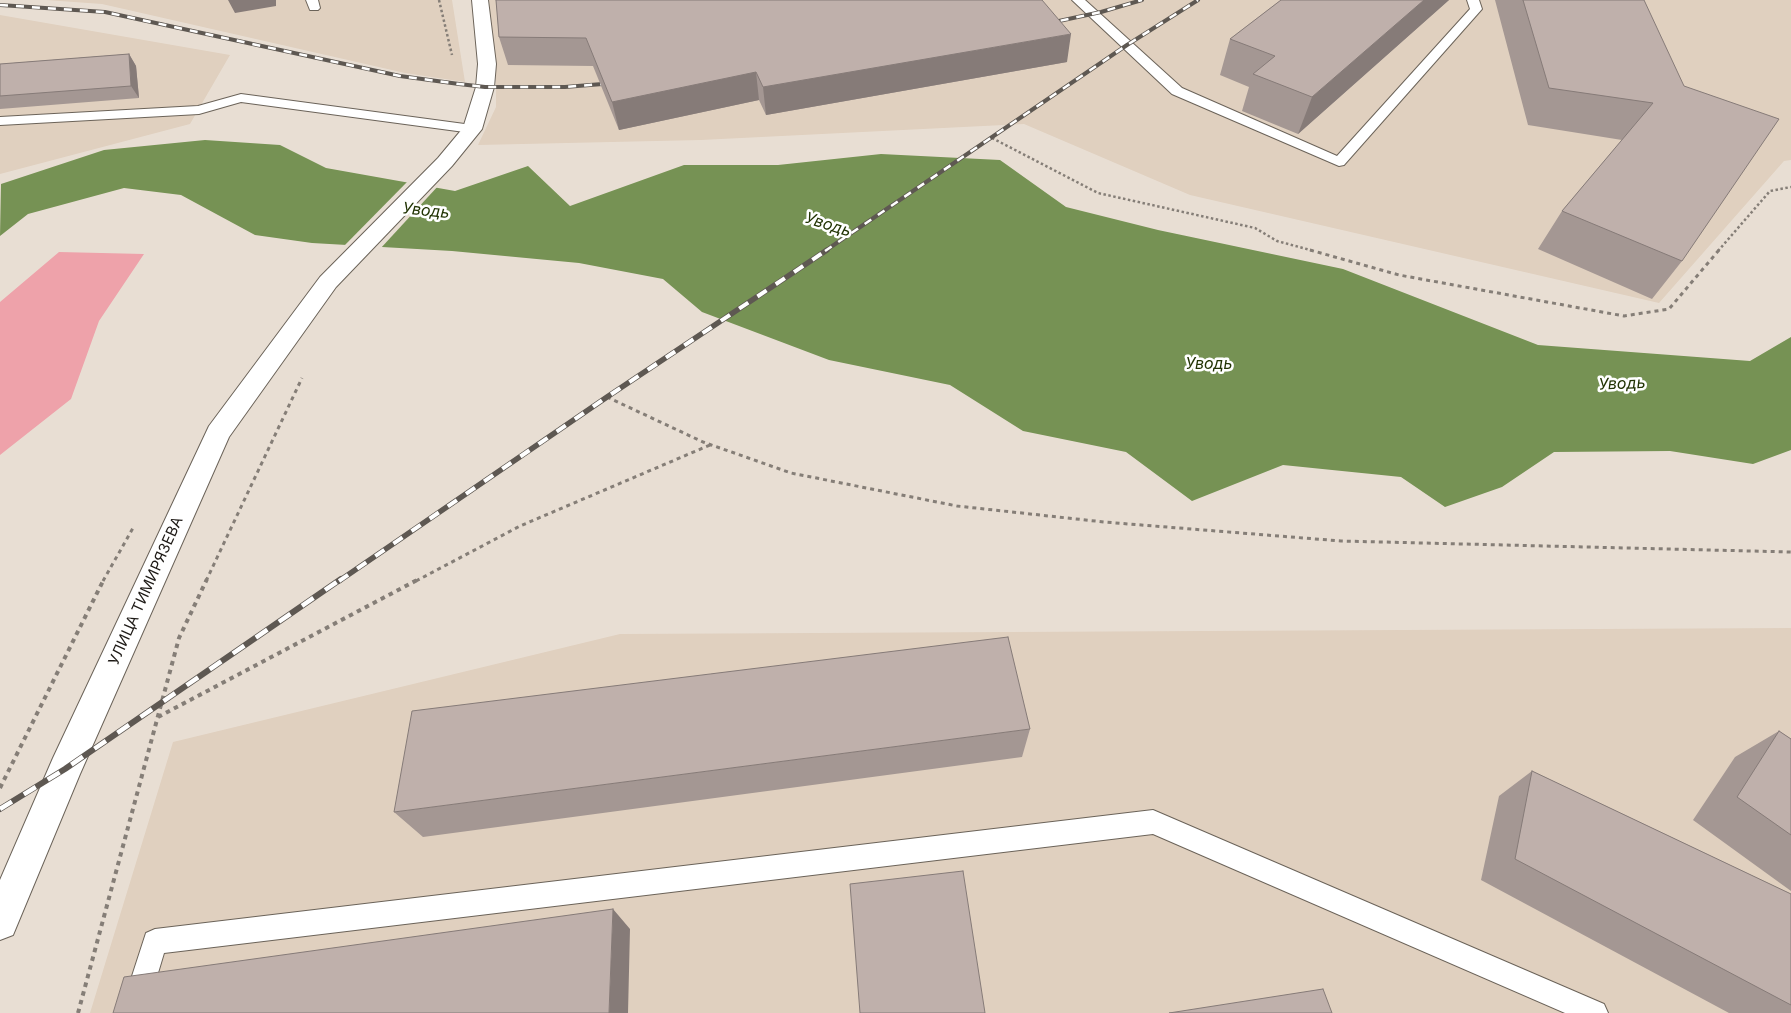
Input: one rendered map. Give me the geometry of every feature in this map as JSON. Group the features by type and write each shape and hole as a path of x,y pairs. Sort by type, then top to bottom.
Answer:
{"main road":[{"path":"472,129 485,87 487,64 480,0"},
{"name":"УЛИЦА ТИМИРЯЗЕВА","path":"0,922 65,769 218,433 328,282 445,162 472,129"}],"lane":[{"path":"1078,0 1177,91 1339,162 1476,9 1473,0"},
{"path":"0,121 199,110 240,98 472,129"},
{"path":"133,1013 155,942 1153,822 1595,1013"}],"path":[{"path":"439,0 452,56"},
{"path":"992,138 1098,193 1255,228 1277,241 1399,275 1624,316 1669,309 1770,192 1791,187"},
{"path":"78,1013 179,638 302,377"},
{"path":"607,397 711,444 791,473 957,506 1104,522 1341,541 1791,552"},
{"path":"157,717 520,526 711,444"}],"shaded area":[{"path":"46,0 452,0 465,82 405,73 102,4"},
{"path":"489,0 1791,0 1791,160 1784,161 1659,303 1190,195 1024,124 701,140 478,145 496,107 496,70"},
{"path":"0,15 230,55 190,124 0,174"},
{"path":"59,252 144,254 99,321 71,399 0,455 0,302"},
{"path":"1791,628 1791,1013 90,1013 173,742 620,634"}],"water":[{"name":"Уводь","path":"205,140 280,145 326,168 455,191 528,166 570,206 684,165 778,165 881,154 1000,160 1066,207 1158,230 1343,269 1538,345 1750,361 1791,337 1791,450 1753,464 1670,451 1554,452 1502,487 1445,507 1401,477 1283,465 1192,501 1126,452 1023,431 950,385 829,360 702,312 663,279 579,263 452,251 312,243 255,235 181,195 124,188 28,214 0,236 1,184 104,150"}],"pier":[{"path":"409,180 439,185 380,249 343,247"}],"building":[{"path":"496,0 1042,0 1071,34 763,87 756,72 612,102 586,38 499,37"},
{"path":"1281,0 1424,0 1312,97 1253,74 1275,56 1230,39"},
{"path":"1523,0 1644,0 1684,86 1779,119 1682,261 1562,211 1653,103 1549,88"},
{"path":"129,54 131,86 0,96 0,64"},
{"path":"1008,637 1030,729 394,812 412,711"},
{"path":"1779,731 1791,739 1791,835 1737,797"},
{"path":"1532,771 1791,894 1791,1005 1515,859"},
{"path":"963,871 985,1013 860,1013 850,884"},
{"path":"613,909 609,1013 113,1013 124,977"},
{"path":"1323,989 1332,1013 1169,1013"}],"railway":[{"path":"1045,24 1101,12 1142,0"},
{"path":"825,251 1127,45 1198,0"},
{"path":"0,5 105,12 400,76 459,84 485,87 565,87 615,83"},
{"path":"339,581 607,397 827,250"},
{"path":"0,809 65,769 341,579"}]}
